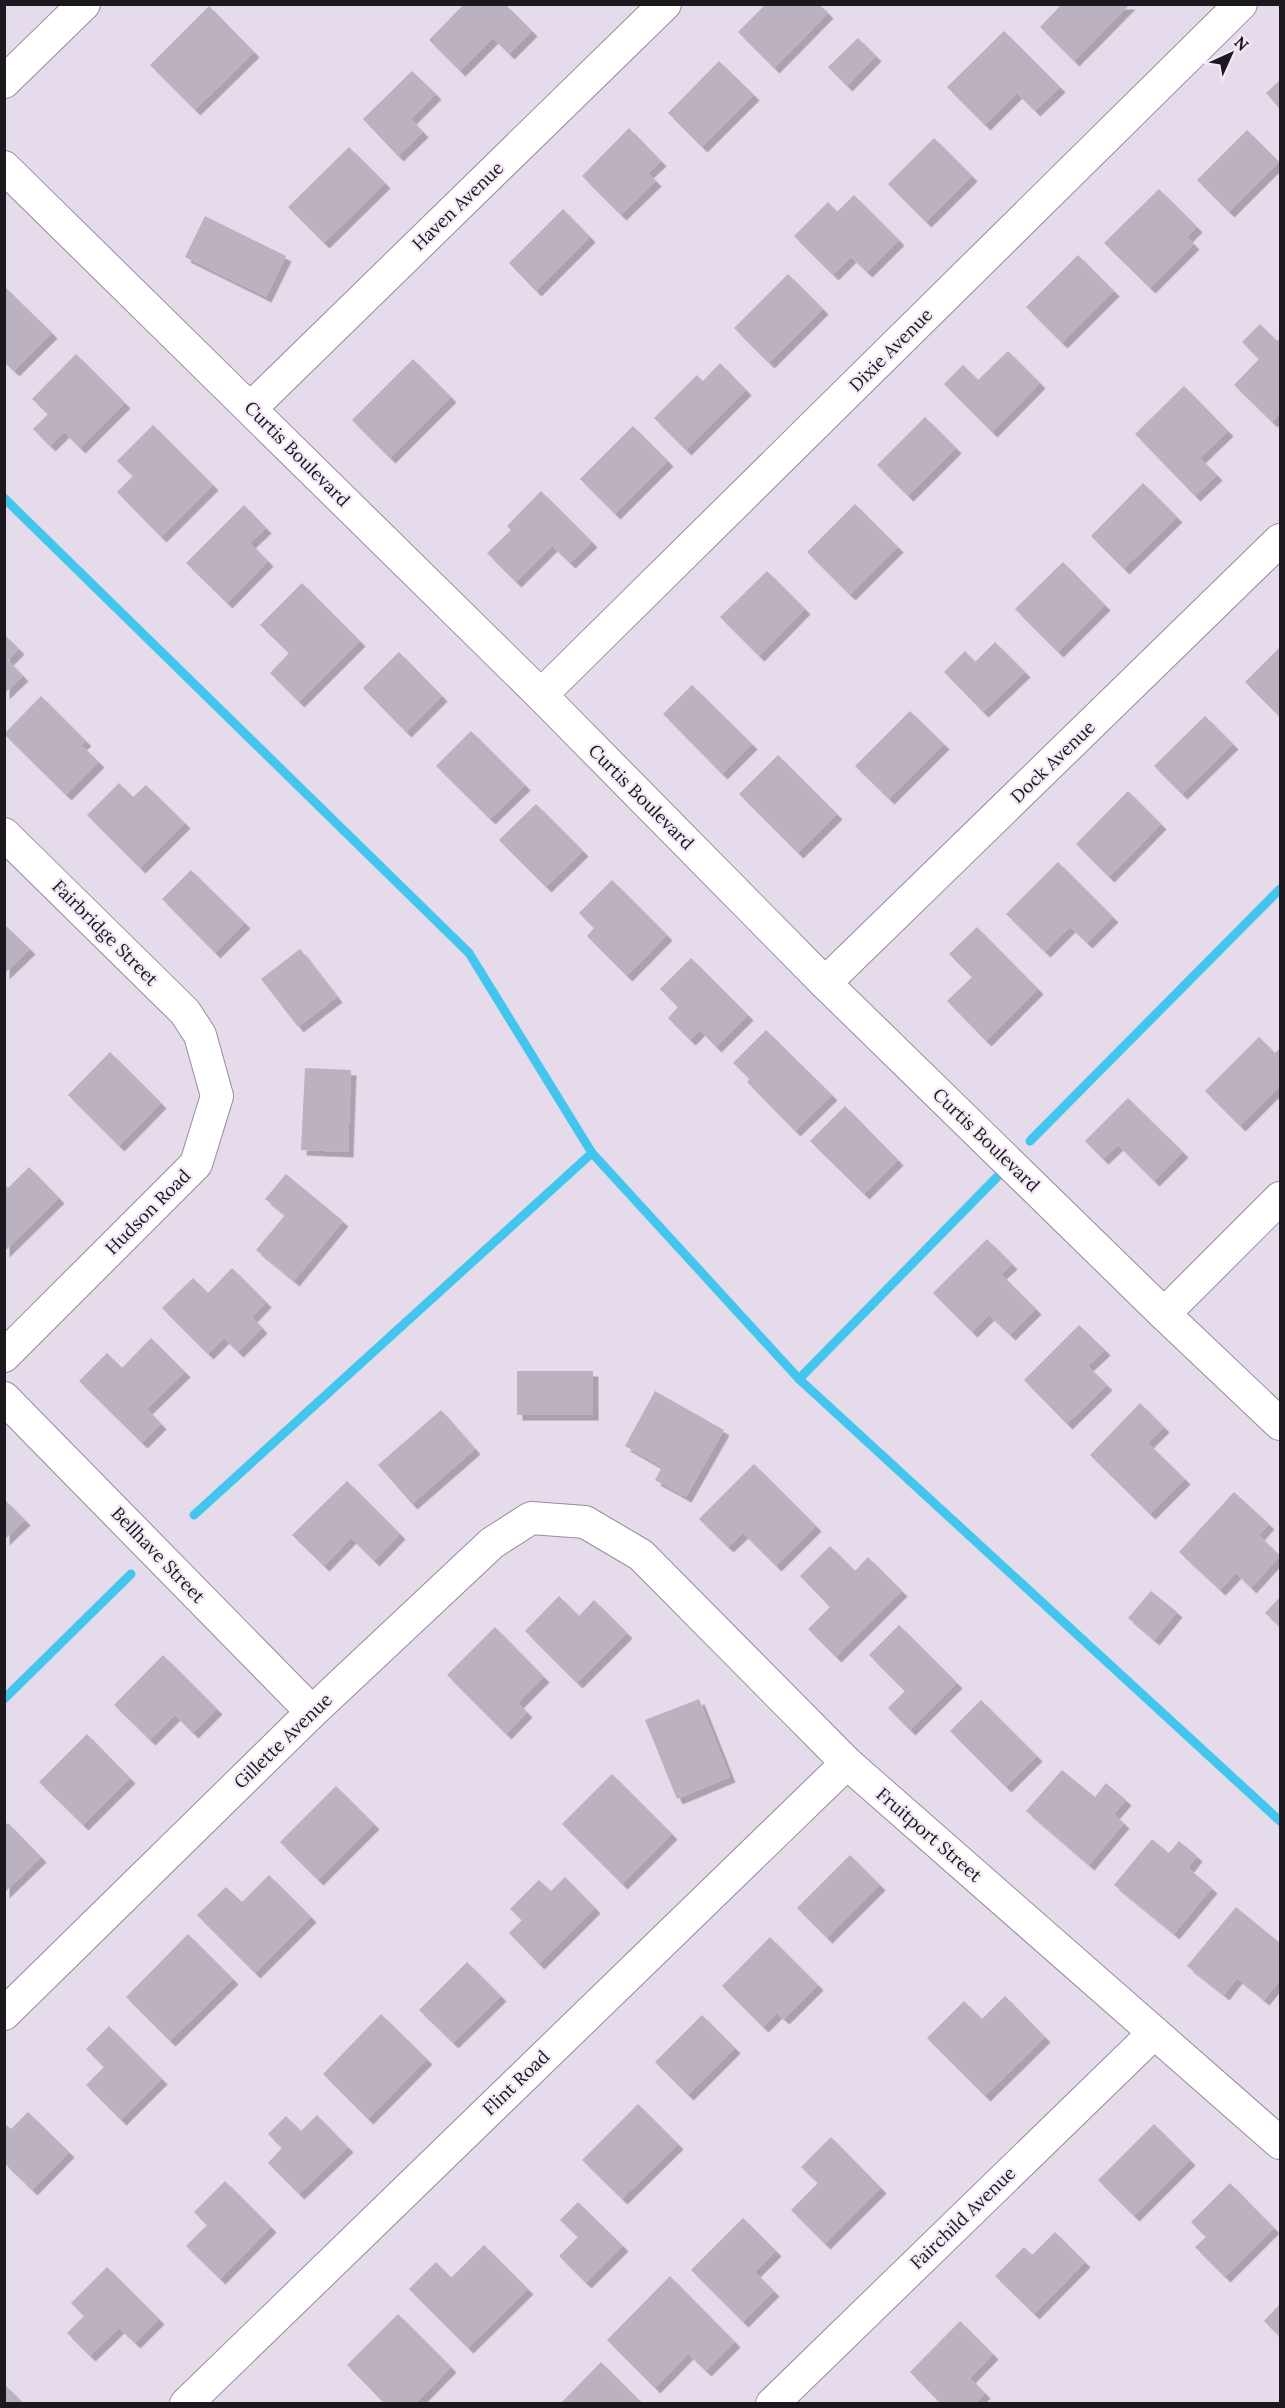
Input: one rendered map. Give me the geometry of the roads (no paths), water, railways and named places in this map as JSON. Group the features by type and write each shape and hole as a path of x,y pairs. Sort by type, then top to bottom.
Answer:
{"street":[{"path":"4,82 84,4"},
{"name":"Haven Avenue","path":"251,408 665,4"},
{"name":"Dixie Avenue","path":"541,695 1241,4"},
{"name":"Curtis Boulevard","path":"4,167 541,695 825,983 1164,1314 1281,1424"},
{"name":"Dock Avenue","path":"825,983 1281,540"},
{"name":"Fairbridge Street","path":"4,834 185,1012 201,1035"},
{"name":"Hudson Road","path":"4,1356 196,1164 217,1096 201,1035"},
{"path":"1164,1314 1281,1198"},
{"name":"Bellhave Street","path":"4,1398 312,1712"},
{"name":"Gillette Avenue","path":"4,2014 312,1712 492,1543 531,1518 585,1522"},
{"name":"Fruitport Street","path":"585,1522 641,1556 847,1763 1281,2143"},
{"name":"Flint Road","path":"186,2403 847,1763"},
{"name":"Fairchild Avenue","path":"772,2403 1154,2033"}],"waterway":[{"path":"4,498 469,953 592,1153 799,1379 1280,1821"},
{"path":"1030,1141 1280,889"},
{"path":"194,1515 592,1153"},
{"path":"799,1379 1001,1173"},
{"path":"4,1699 131,1574"}]}
